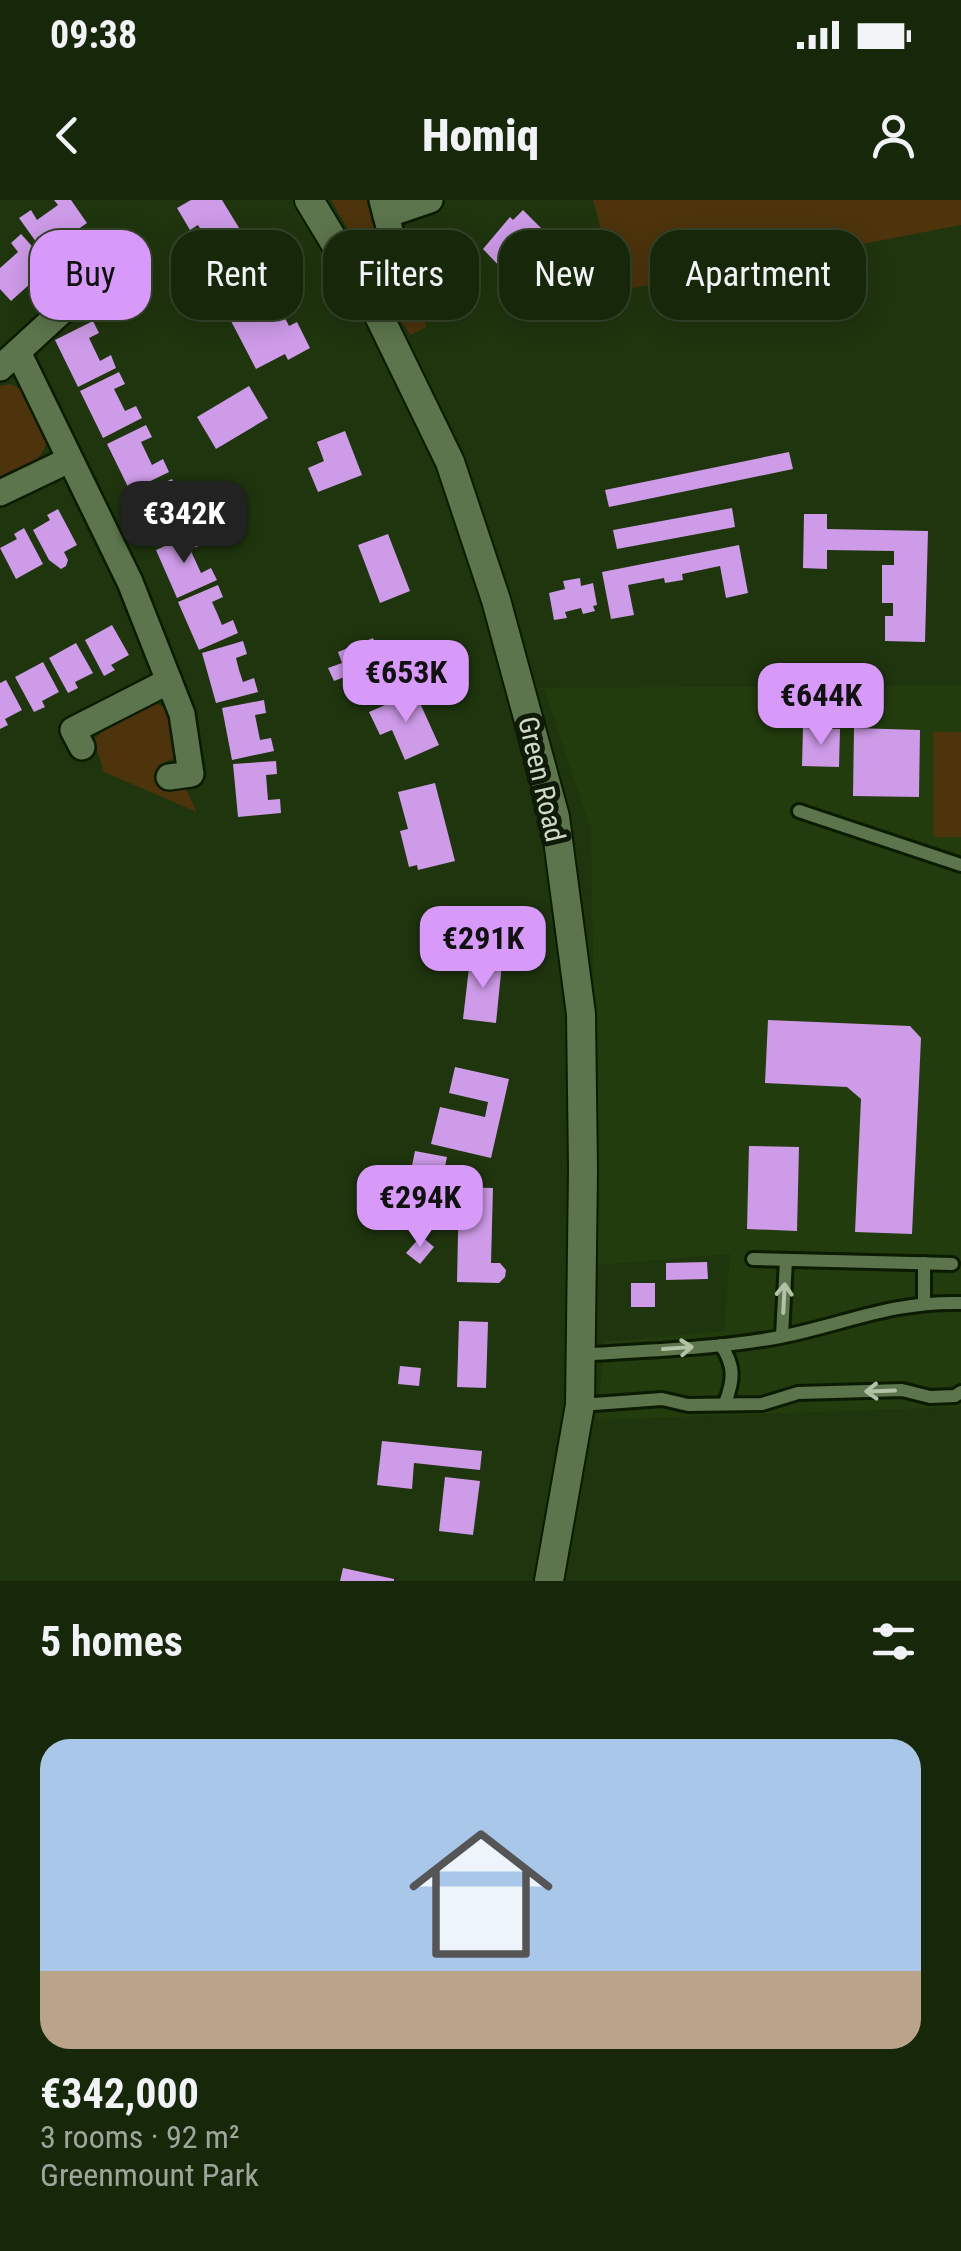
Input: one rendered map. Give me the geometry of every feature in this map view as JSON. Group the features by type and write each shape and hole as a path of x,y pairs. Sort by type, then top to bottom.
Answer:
{"street":[{"name":"Green Road","path":"309,200 379,316 450,462 496,600 555,817 581,1014 581,1355 580,1405 549,1581"},
{"path":"384,207 430,200"},
{"path":"52,320 9,360 69,460 130,582 182,714 192,774 169,777"},
{"path":"0,493 69,460"},
{"path":"82,747 74,730 169,682"}],"lane":[{"path":"799,812 961,866"},
{"path":"753,1260 952,1264"},
{"path":"782,1336 786,1260"},
{"path":"924,1263 924,1302"},
{"path":"581,1355 721,1345 782,1336 924,1302 961,1302"},
{"path":"721,1345 732,1360 733,1382 725,1403"},
{"path":"580,1405 662,1399 688,1404 762,1404 798,1393 902,1390 930,1397 961,1392"}],"shaded area":[{"path":"331,200 374,200 381,230 349,230"},
{"path":"593,200 961,200 961,225 866,243 866,230 650,230 650,285 630,289 630,230 601,230"},
{"path":"401,320 425,320 426,327 410,335"},
{"path":"10,384 23,390 47,436 37,459 0,480 0,386"},
{"path":"961,685 961,1407 597,1420 605,1342 724,1331 730,1254 598,1265 591,831 544,688"},
{"path":"158,704 172,719 177,757 158,765 162,788 186,789 197,812 104,772 94,740 123,717"},
{"path":"933,732 961,732 961,837 933,837"}],"building":[{"path":"54,200 71,200 87,223 77,230 30,230 30,233 19,218 31,210 37,220 58,205"},
{"path":"191,200 222,200 240,230 201,230 198,225 190,230 177,208"},
{"path":"523,210 543,230 499,230 510,217 513,220"},
{"path":"499,230 499,266 483,249"},
{"path":"21,234 30,244 30,284 11,301 0,289 0,268 18,252 11,243"},
{"path":"286,320 289,326 297,322 310,348 288,360 285,354 256,369 231,321"},
{"path":"93,321 99,333 89,338 100,361 111,355 116,368 78,387 55,340"},
{"path":"119,372 125,384 114,389 125,411 136,406 142,418 103,438 80,391"},
{"path":"249,386 268,418 216,449 197,417"},
{"path":"146,425 152,437 141,442 152,465 163,459 169,472 130,491 107,444"},
{"path":"345,431 362,475 318,492 308,468 324,461 317,442"},
{"path":"789,452 793,469 609,507 605,490"},
{"path":"172,479 177,491 167,496 172,508 177,519 187,514 193,527 153,544 133,496"},
{"path":"732,508 735,527 617,549 613,530"},
{"path":"58,509 77,545 64,552 68,560 61,569 49,560 33,530 50,520 47,515"},
{"path":"804,514 827,514 827,529 928,531 925,642 885,641 885,616 893,616 893,603 882,603 882,565 894,565 894,551 827,550 827,569 803,568"},
{"path":"24,528 43,564 16,579 0,548 17,539 14,534"},
{"path":"196,532 202,545 190,549 201,573 211,568 217,580 177,598 156,550"},
{"path":"388,534 410,591 380,603 358,545"},
{"path":"739,545 748,593 726,598 720,566 682,574 683,580 665,583 664,578 628,585 634,615 611,619 602,572"},
{"path":"580,578 581,586 593,583 595,611 583,614 581,608 565,612 567,618 554,620 549,593 565,589 563,581"},
{"path":"218,585 223,597 212,602 222,625 233,620 238,633 199,650 178,602"},
{"path":"112,625 129,655 111,665 115,670 104,676 85,640"},
{"path":"373,638 386,670 394,667 402,687 358,704 347,676 334,681 328,668 342,663 338,652"},
{"path":"243,641 247,654 236,658 239,670 243,682 254,678 258,692 216,703 202,653"},
{"path":"76,643 93,673 75,682 78,688 68,693 49,658"},
{"path":"43,662 59,692 42,701 45,707 34,712 15,677"},
{"path":"6,680 22,710 5,719 8,725 0,729 0,683"},
{"path":"415,692 439,745 405,760 392,730 380,735 369,712"},
{"path":"264,700 266,713 255,715 260,740 271,738 274,751 232,760 222,708"},
{"path":"803,728 840,729 839,767 802,766"},
{"path":"854,728 920,730 919,797 853,796"},
{"path":"276,761 277,774 266,775 268,800 280,799 281,813 238,817 233,764"},
{"path":"435,783 455,861 418,870 417,865 409,867 400,831 408,829 398,792"},
{"path":"470,959 502,963 496,1023 463,1019"},
{"path":"768,1020 910,1026 921,1038 912,1234 855,1232 861,1099 847,1087 765,1083"},
{"path":"455,1067 509,1079 491,1158 431,1144 440,1107 485,1117 488,1102 449,1093"},
{"path":"749,1146 799,1147 797,1231 747,1229"},
{"path":"415,1151 447,1157 441,1186 409,1180"},
{"path":"459,1187 493,1188 491,1263 500,1263 506,1270 499,1283 457,1282"},
{"path":"421,1236 434,1247 420,1264 406,1253"},
{"path":"707,1262 708,1279 666,1280 666,1263"},
{"path":"631,1283 655,1283 655,1307 631,1307"},
{"path":"459,1321 488,1322 486,1388 457,1387"},
{"path":"400,1366 421,1368 419,1386 398,1384"},
{"path":"382,1441 482,1451 480,1470 414,1463 412,1489 377,1485"},
{"path":"445,1477 480,1481 473,1535 439,1531"},
{"path":"343,1568 394,1579 394,1581 340,1581"}]}
